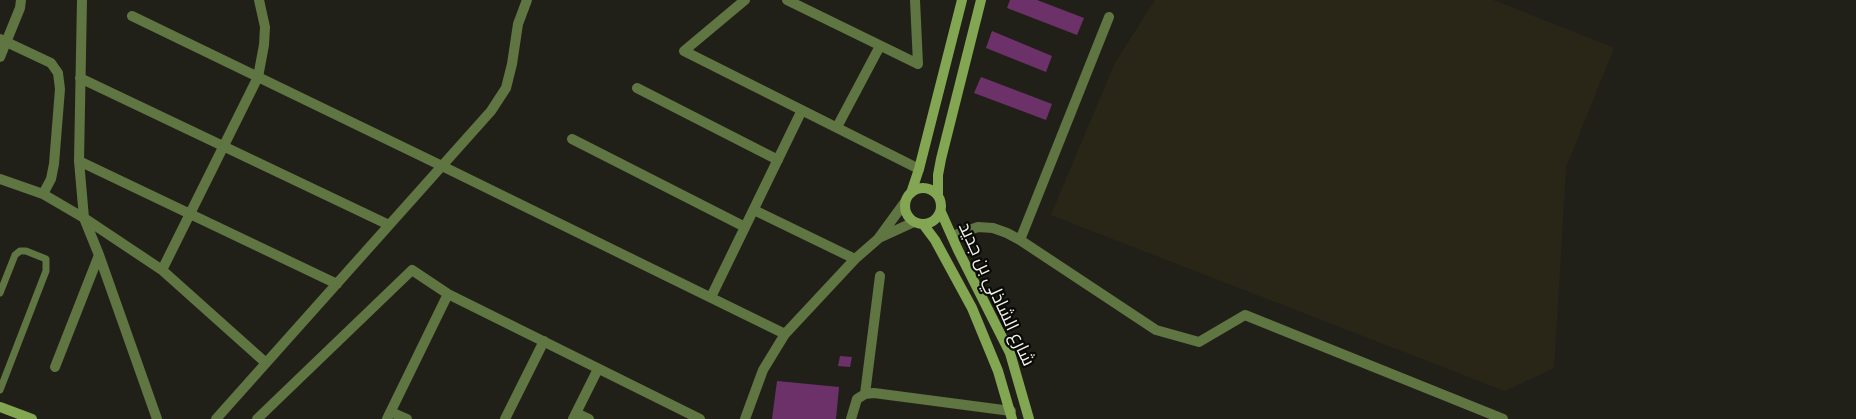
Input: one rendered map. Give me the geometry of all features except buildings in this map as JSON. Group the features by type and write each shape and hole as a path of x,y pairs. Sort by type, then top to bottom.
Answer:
{"main road":[{"path":"908,198 917,189 926,188 934,191 942,203 941,212 936,220 919,223 906,211 908,198 919,169 962,0"},
{"path":"938,195 938,175 941,159 982,0"},
{"name":"شارع الشاذلي بن جديد","path":"941,212 1010,353 1029,416"},
{"name":"شارع الشاذلي بن جديد","path":"919,223 935,240 972,308 995,364 1012,415"},
{"path":"0,407 32,419"}],"street":[{"path":"0,57 3,40 20,8 22,0"},
{"path":"82,0 79,161 84,218 157,419"},
{"path":"162,270 258,77 266,27 259,0"},
{"path":"216,419 491,111 506,88 518,24 527,0"},
{"path":"745,0 684,51 919,169"},
{"path":"787,0 918,64 915,0"},
{"path":"132,16 785,334"},
{"path":"1020,240 1109,17"},
{"path":"3,40 51,63 58,73 60,89 54,164 51,179 43,194"},
{"path":"837,127 880,46"},
{"path":"80,78 389,225"},
{"path":"637,88 778,160"},
{"path":"711,297 802,110"},
{"path":"572,139 745,227"},
{"path":"79,161 337,284"},
{"path":"0,179 43,194 84,218 162,270 266,363"},
{"path":"745,419 763,370 785,334 855,259 878,239 908,198"},
{"path":"754,210 855,259"},
{"path":"878,239 919,223"},
{"path":"952,236 978,227 993,228 1020,240 1156,330 1199,342 1244,315 1503,419"},
{"path":"55,367 98,255"},
{"path":"256,419 412,270 448,294 700,419"},
{"path":"865,394 880,276"},
{"path":"406,419 389,415 448,294"},
{"path":"505,419 544,341"},
{"path":"589,419 575,416 598,369"},
{"path":"851,419 857,399 865,394 885,393 1012,415"},
{"path":"1029,416 1037,419"}],"lane":[{"path":"0,293 15,255 20,251 26,251 46,259 46,271 0,390"}],"shaded area":[{"path":"1155,0 1493,0 1614,48 1566,167 1554,368 1505,391 1051,215 1115,63"}]}
